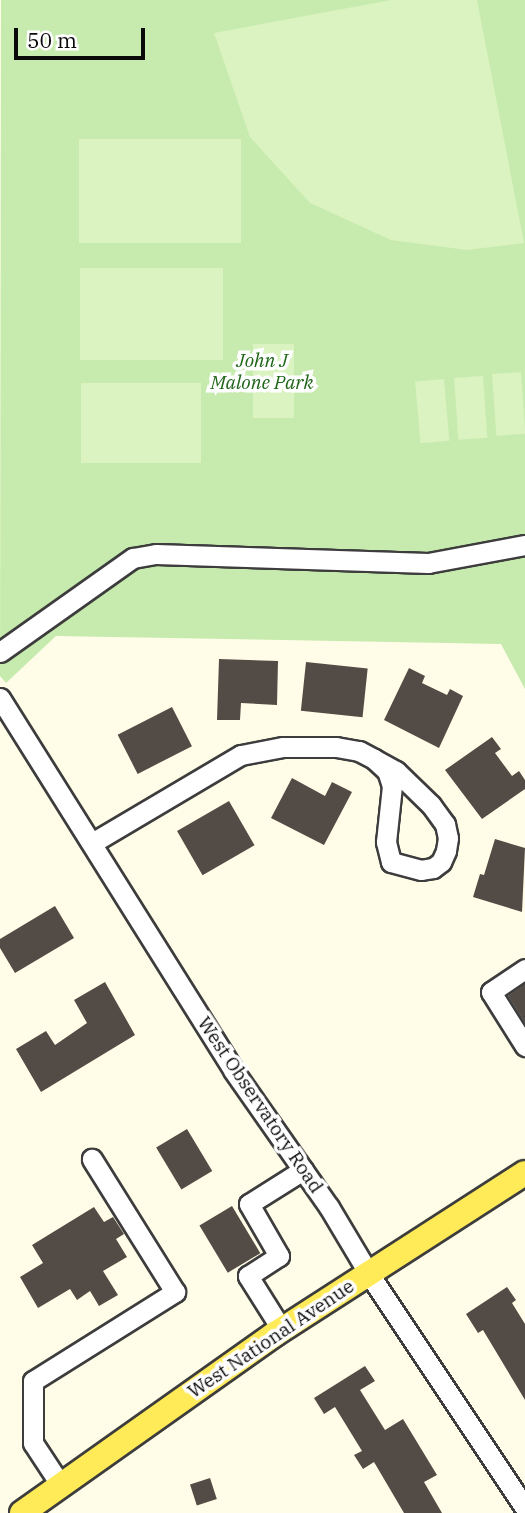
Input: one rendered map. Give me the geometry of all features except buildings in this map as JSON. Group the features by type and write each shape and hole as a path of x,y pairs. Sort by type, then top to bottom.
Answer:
{"main road":[{"name":"West National Avenue","path":"22,1513 282,1329 525,1173"}],"street":[{"path":"0,652 133,558 156,554 428,563 525,545"},
{"name":"West Observatory Road","path":"0,698 233,1070 303,1170 525,1508"},
{"path":"92,843 241,755 283,747 312,746 359,751 374,759 396,771 431,805 444,824 446,851 441,862 433,868 421,870 391,862 386,842 392,786 387,771 374,759"},
{"path":"525,969 491,992 525,1046"},
{"path":"60,1484 33,1443 33,1381 174,1292 92,1159"},
{"path":"282,1329 248,1276 279,1256 249,1204 303,1170"}],"green space":[{"name":"John J Malone Park","path":"1,0 525,0 525,689 501,644 56,636 6,683 0,676"},
{"path":"391,0 477,0 524,243 467,250 391,240 310,203 250,137 214,33"},
{"path":"79,139 241,139 241,243 79,243"},
{"path":"80,268 223,268 223,360 80,360"},
{"path":"253,344 294,344 294,418 253,418"},
{"path":"521,372 525,434 496,436 492,374"},
{"path":"483,376 487,438 458,440 454,378"},
{"path":"444,379 449,441 421,443 415,382"},
{"path":"81,383 201,383 201,463 81,463"}]}
